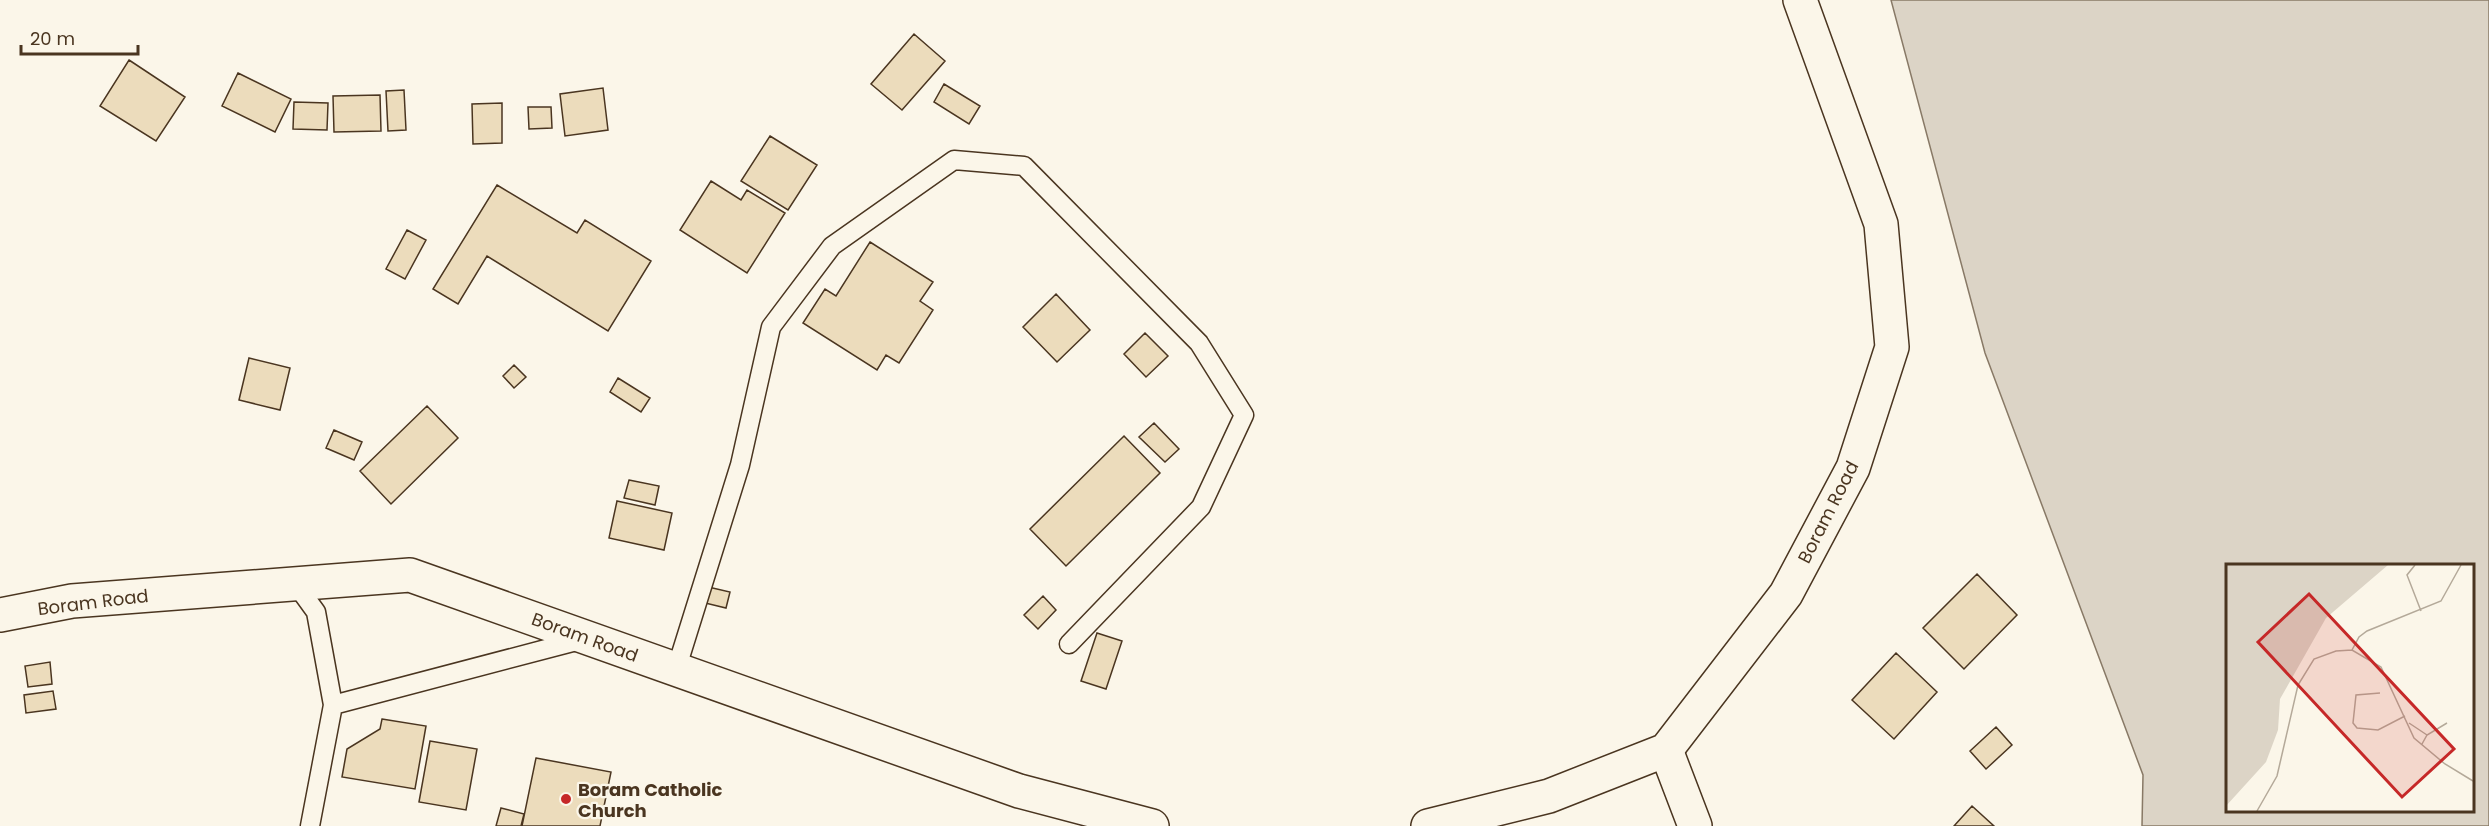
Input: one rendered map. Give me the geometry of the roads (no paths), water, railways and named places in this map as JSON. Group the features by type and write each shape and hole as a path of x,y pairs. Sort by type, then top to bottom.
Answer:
{"street":[{"name":"Boram Road","path":"1666,750 1786,594 1853,468 1892,347 1881,224 1800,0"},
{"name":"Boram Road","path":"0,615 72,601 410,575 1018,791 1152,826"},
{"path":"1428,826 1549,796 1666,750 1695,826"}],"lane":[{"path":"676,670 740,465 771,327 832,246 954,160 1024,166 1199,343 1245,415 1201,507 1069,644"},
{"path":"296,583 316,612 333,705 310,826"},
{"path":"333,705 588,638"}],"place":[{"name":"Boram Catholic Church","path":"566,799"}]}
